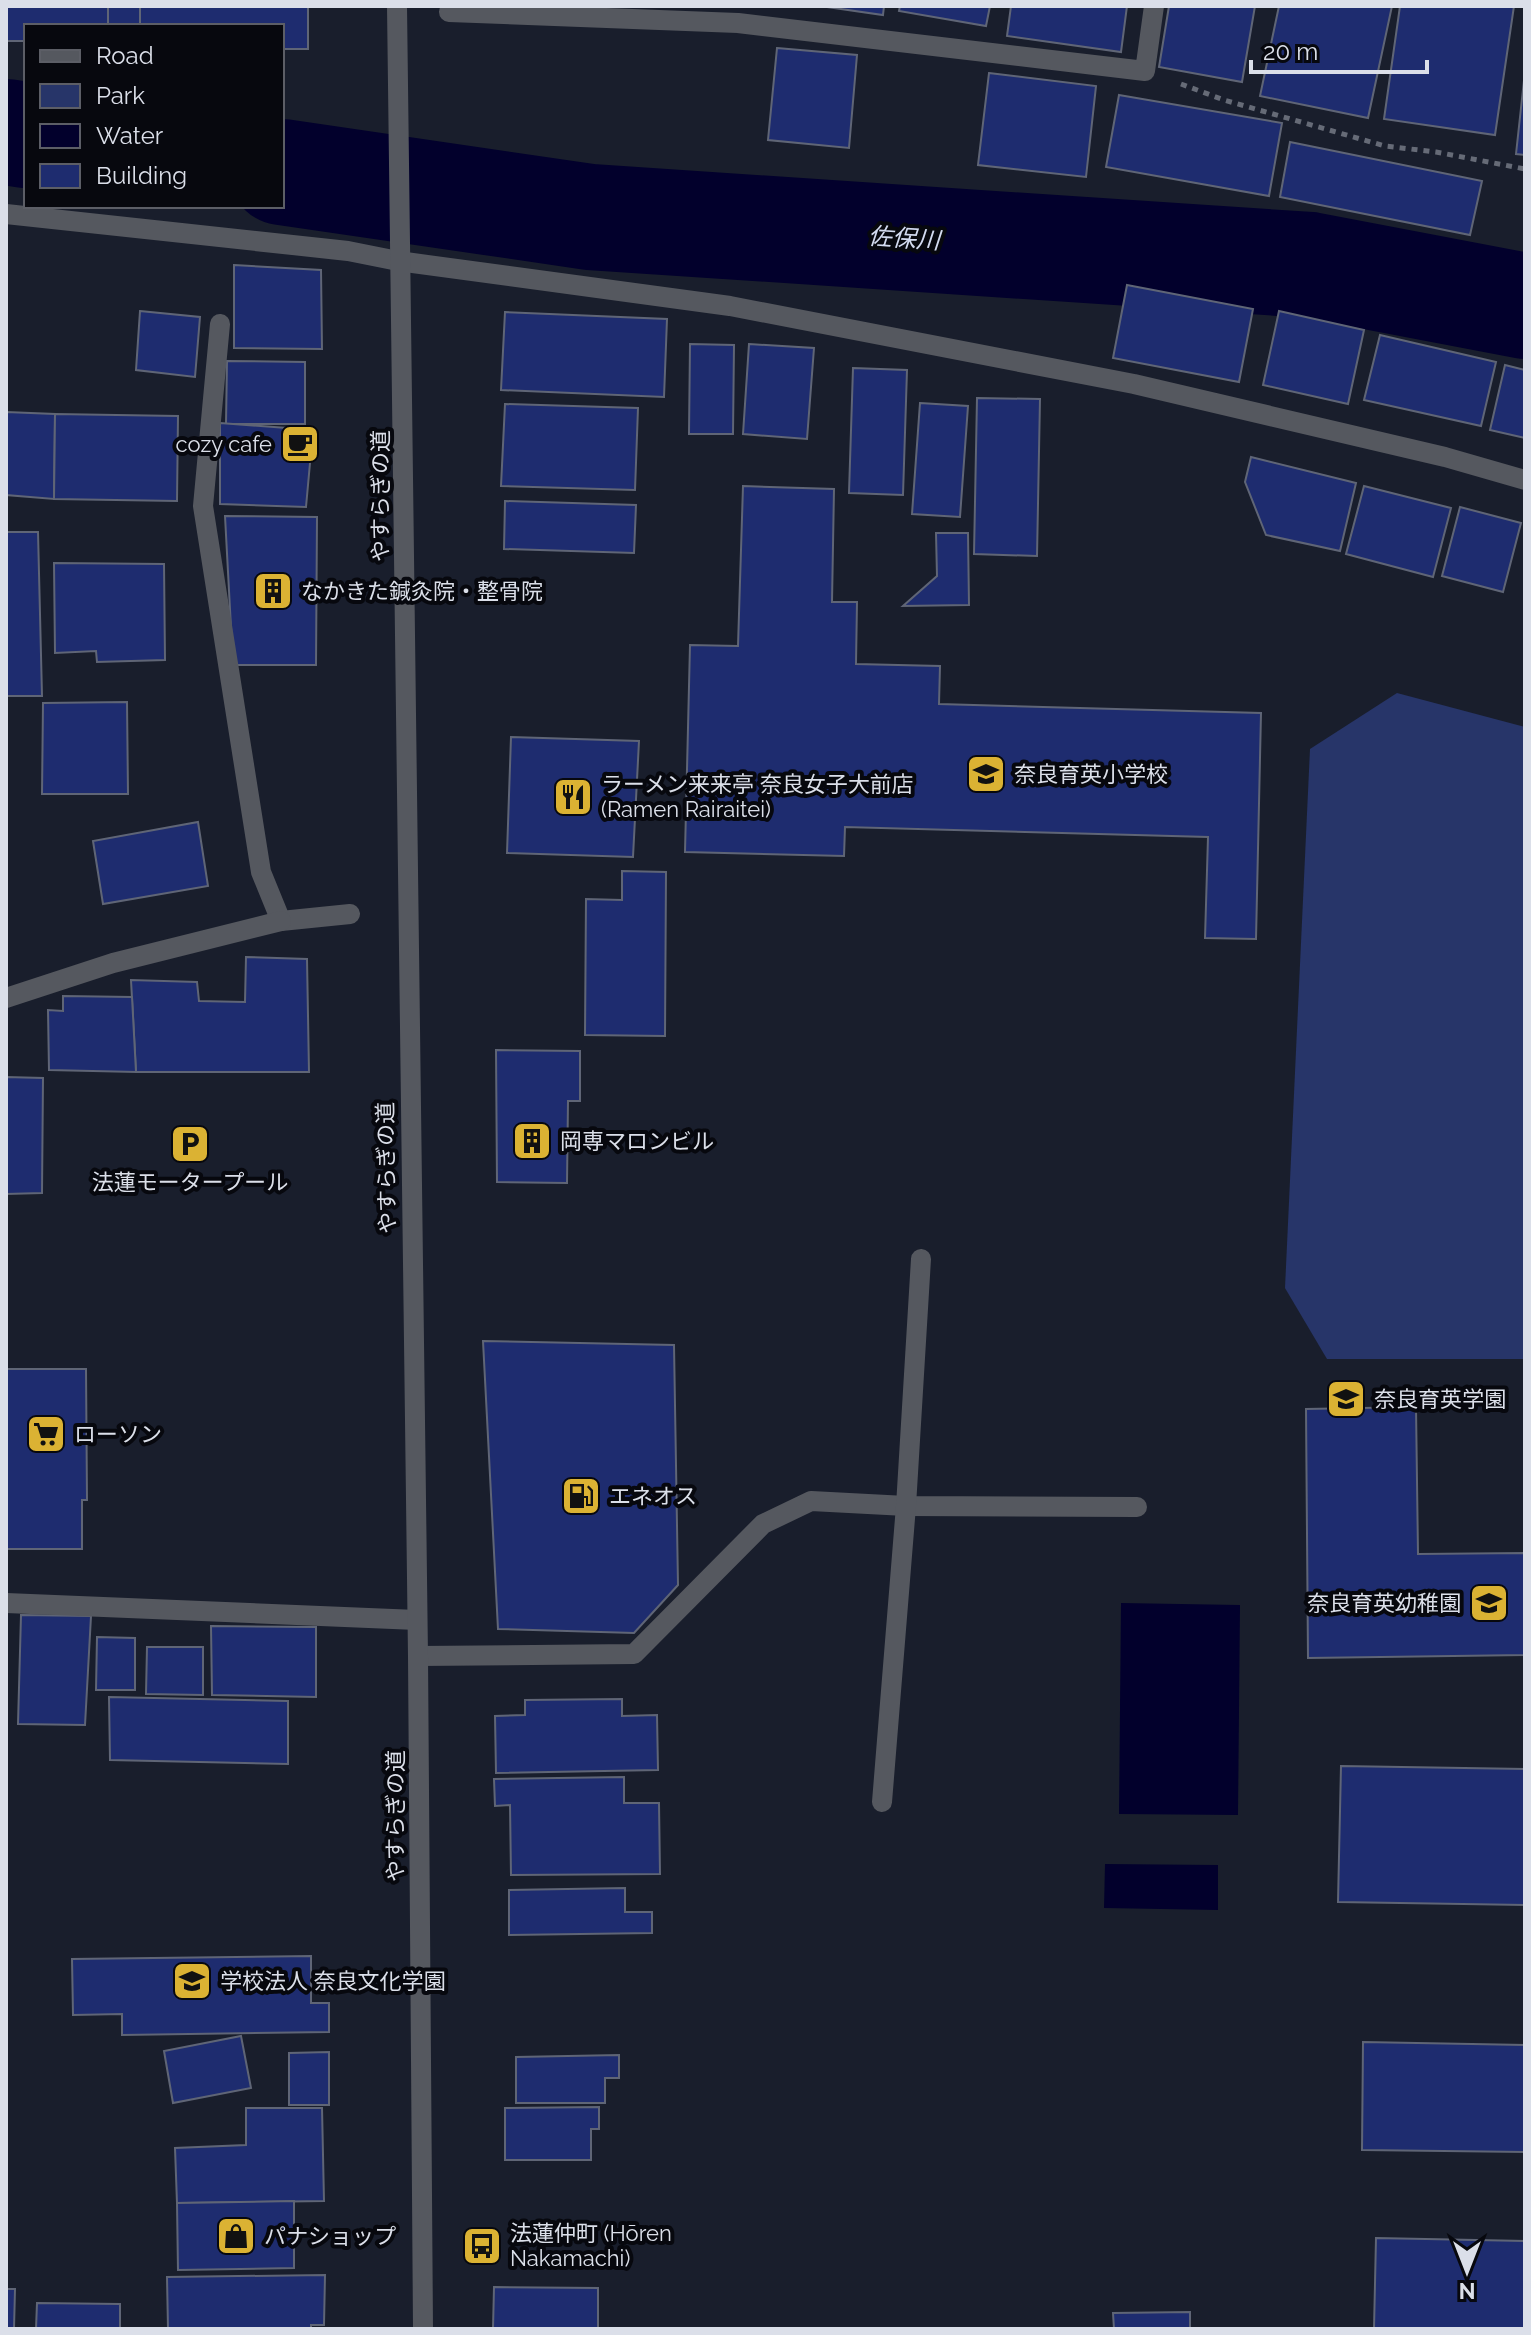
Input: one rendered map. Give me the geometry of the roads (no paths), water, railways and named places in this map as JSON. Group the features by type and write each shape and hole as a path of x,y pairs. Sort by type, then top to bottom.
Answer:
{"street":[{"name":"やすらぎの道","path":"397,6 418,1656 423,2329"},
{"path":"449,12 738,23 1145,71 1154,6"},
{"path":"6,214 348,251 398,261 730,306 1134,384 1445,457 1525,480"},
{"path":"220,324 203,506 261,872 281,921"},
{"path":"6,998 113,963 281,921 350,914"},
{"path":"882,1802 906,1506 921,1259"},
{"path":"418,1656 634,1654 763,1524 811,1501 906,1506 1137,1507"},
{"path":"6,1603 417,1620"}],"water":[{"path":"1121,1603 1240,1605 1238,1815 1119,1814"},
{"path":"1105,1864 1218,1865 1218,1910 1104,1908"}],"waterway":[{"name":"佐保川","path":"6,132 24,135"},
{"name":"佐保川","path":"284,172 590,217 1310,265 1525,306"}],"place":[{"name":"cozy cafe","path":"300,444"},
{"name":"なかきた鍼灸院・整骨院","path":"273,591"},
{"name":"奈良育英小学校","path":"986,774"},
{"name":"ラーメン来来亭 奈良女子大前店 (Ramen Rairaitei)","path":"573,797"},
{"name":"岡専マロンビル","path":"532,1141"},
{"name":"法蓮モータープール","path":"190,1144"},
{"name":"奈良育英学園","path":"1346,1399"},
{"name":"ローソン","path":"46,1434"},
{"name":"エネオス","path":"581,1496"},
{"name":"奈良育英幼稚園","path":"1489,1603"},
{"name":"学校法人 奈良文化学園","path":"192,1981"},
{"name":"パナショップ","path":"236,2236"},
{"name":"法蓮仲町 (Hōren Nakamachi)","path":"482,2246"}]}
